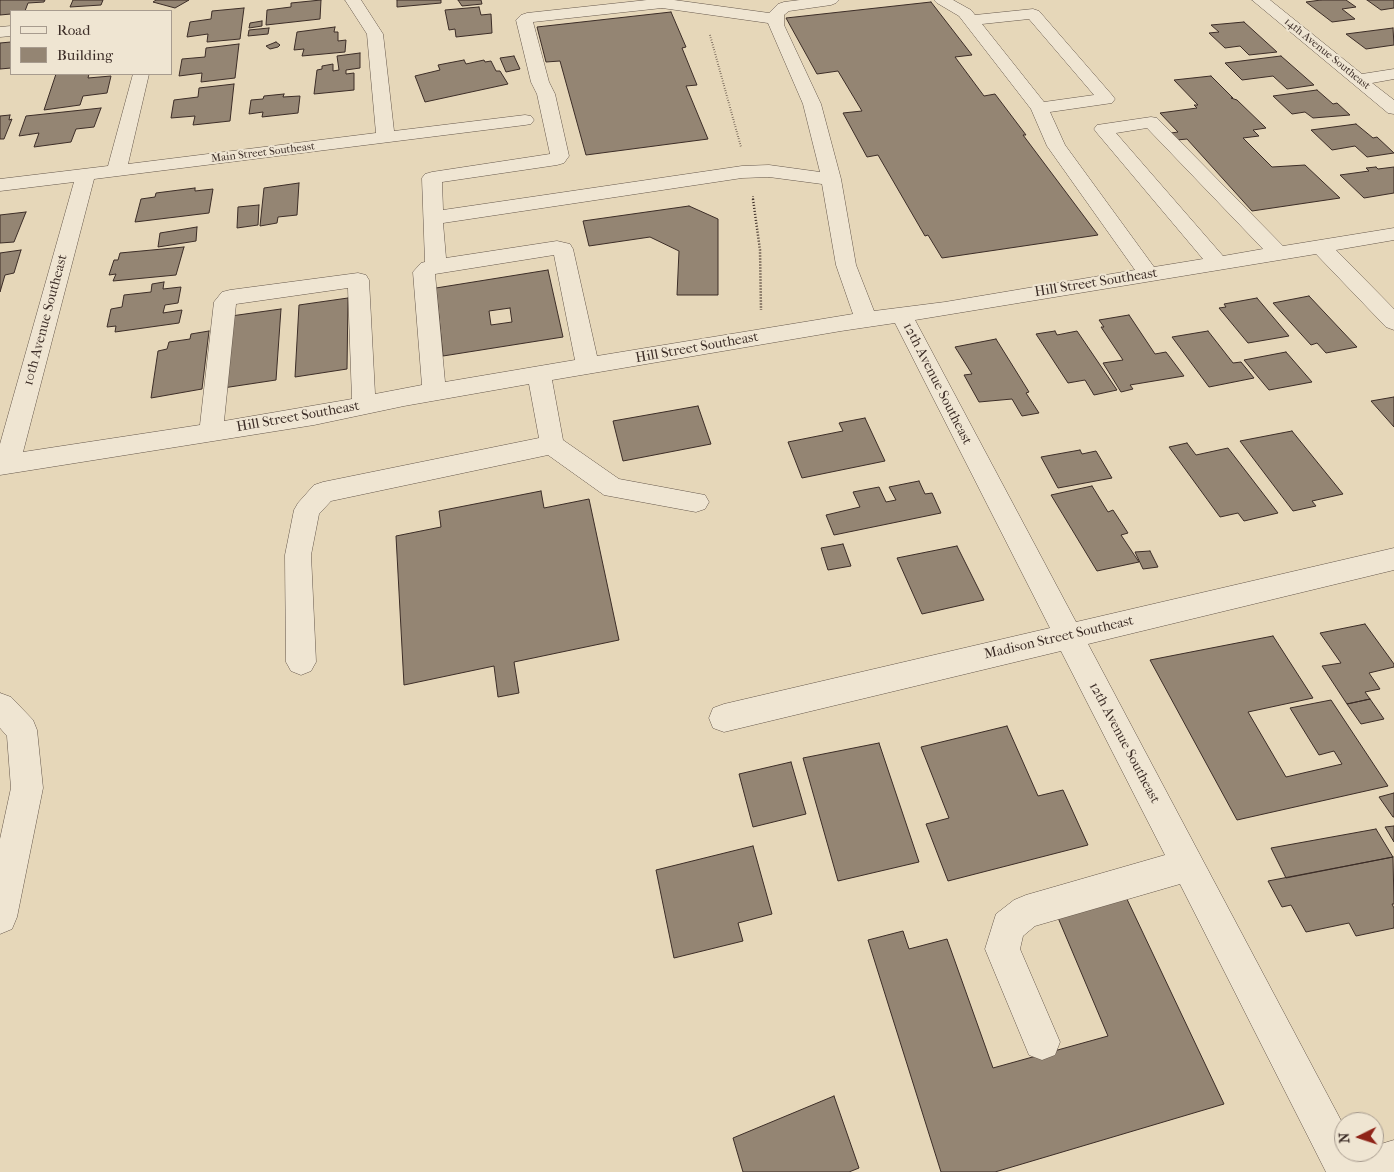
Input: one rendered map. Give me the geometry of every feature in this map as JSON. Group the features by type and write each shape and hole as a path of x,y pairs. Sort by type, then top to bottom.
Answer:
{"street":[{"path":"353,0 376,34 386,137"},
{"path":"831,0 784,7 776,14 776,25 812,104 832,179 846,265 866,320"},
{"path":"942,0 965,13 1039,108 1056,146 1148,275"},
{"name":"14th Avenue Southeast","path":"1260,0 1394,109"},
{"path":"436,266 432,178 557,159 560,156 546,94 540,82 524,20 527,18 662,3 776,19"},
{"path":"971,20 1033,14 1106,99 1039,108"},
{"path":"1359,80 1394,74"},
{"path":"116,172 141,75"},
{"name":"Main Street Southeast","path":"0,185 85,176 525,120"},
{"path":"1218,264 1103,128 1151,122 1278,254"},
{"path":"433,218 742,172 769,171 832,179"},
{"name":"10th Avenue Southeast","path":"3,465 85,176"},
{"name":"Hill Street Southeast","path":"3,465 314,416 364,405 539,374 1394,234"},
{"path":"1320,246 1394,322"},
{"path":"434,392 424,272 428,268 436,266 557,248 563,249 588,366"},
{"path":"211,432 225,302 230,297 358,280 364,405"},
{"name":"12th Avenue Southeast","path":"901,314 1347,1172"},
{"path":"539,374 552,445 613,488 696,502"},
{"path":"300,662 298,555 307,510 323,492 552,445"},
{"name":"Madison Street Southeast","path":"724,718 1394,559"},
{"path":"0,706 22,730 27,788 0,917"},
{"path":"1042,1042 1002,948 1008,926 1026,912 1187,865"},
{"path":"1354,1172 1394,1160"}],"building":[{"path":"0,0 45,0 44,2 28,3 25,10 10,10 10,14 0,15"},
{"path":"73,0 103,0 101,5 70,7"},
{"path":"156,0 189,0 175,8 153,2"},
{"path":"321,0 320,19 266,25 267,10 291,7 291,3"},
{"path":"397,0 441,0 441,3 397,7"},
{"path":"458,0 481,0 482,4 462,6"},
{"path":"1346,0 1356,7 1342,9 1355,19 1332,22 1306,2"},
{"path":"1367,0 1394,0 1394,8 1381,10"},
{"path":"931,2 972,55 955,57 984,96 995,94 1026,135 1023,135 1098,235 942,258 928,235 925,236 878,155 867,157 843,113 862,111 838,71 817,74 786,18"},
{"path":"479,7 481,15 491,14 492,33 456,37 455,29 449,30 445,10"},
{"path":"244,8 240,39 207,42 208,34 187,37 190,22 211,19 212,11"},
{"path":"671,12 686,47 682,48 697,85 686,86 708,139 586,155 560,61 546,62 537,27"},
{"path":"262,21 262,26 249,28 250,23"},
{"path":"1244,22 1277,52 1249,55 1240,46 1225,48 1209,33 1219,32 1211,25"},
{"path":"335,27 334,32 338,32 338,41 346,40 345,52 302,56 304,49 294,50 297,32"},
{"path":"269,28 268,34 248,36 249,30"},
{"path":"1393,28 1394,45 1366,49 1346,34"},
{"path":"10,42 10,68 0,69 0,43"},
{"path":"276,42 280,45 278,47 270,49 266,46"},
{"path":"239,44 235,78 201,82 202,73 179,76 182,59 205,57 206,48"},
{"path":"360,53 360,68 346,70 346,74 354,73 354,90 314,94 317,70 322,69 322,66 333,64 333,71 339,70 337,56"},
{"path":"514,56 520,69 506,72 500,58"},
{"path":"1281,56 1314,85 1287,89 1273,76 1242,80 1225,63"},
{"path":"464,60 466,64 484,60 485,62 491,61 496,71 500,71 508,84 425,102 415,76 440,70 438,65"},
{"path":"56,75 89,75 88,78 111,76 107,93 83,96 80,105 44,110"},
{"path":"1211,76 1233,98 1231,98 1237,100 1266,128 1253,130 1259,136 1243,138 1272,167 1305,165 1340,198 1252,211 1187,139 1177,140 1171,133 1178,132 1160,113 1197,108 1194,105 1198,105 1174,80"},
{"path":"234,84 230,121 193,125 195,116 171,118 174,100 198,97 199,88"},
{"path":"1317,90 1333,104 1337,103 1350,115 1313,118 1305,112 1292,114 1273,96"},
{"path":"284,94 283,97 300,96 298,113 262,117 263,112 249,114 251,100 263,99 264,96"},
{"path":"101,108 94,127 76,129 71,142 34,147 39,133 19,136 26,116"},
{"path":"10,115 9,120 12,119 4,139 0,139 0,116"},
{"path":"1356,124 1373,138 1377,137 1394,153 1367,157 1355,146 1332,150 1311,130"},
{"path":"1376,167 1378,169 1394,167 1394,193 1364,198 1340,175 1369,171 1366,168"},
{"path":"299,183 297,215 278,217 277,223 260,226 264,188"},
{"path":"195,188 195,191 213,189 209,213 135,222 141,199 155,197 156,193"},
{"path":"259,205 258,225 237,228 238,207"},
{"path":"689,206 718,219 718,295 677,295 679,251 650,237 589,246 583,221"},
{"path":"26,212 14,242 0,243 0,215"},
{"path":"197,227 196,241 158,247 160,233"},
{"path":"184,247 176,275 113,281 116,274 109,275 114,260 118,260 120,253"},
{"path":"21,250 14,273 5,275 0,292 0,253"},
{"path":"548,270 563,337 443,356 436,288","holes":["510,308 512,322 491,325 489,311"]},
{"path":"164,282 163,289 181,287 178,303 165,305 163,313 182,310 179,323 115,332 116,326 107,327 111,309 122,307 124,295 151,292 152,284"},
{"path":"1309,296 1357,347 1326,353 1317,343 1311,345 1273,303"},
{"path":"348,298 347,369 295,377 299,305"},
{"path":"1257,298 1289,336 1248,343 1219,308 1226,307 1224,304"},
{"path":"281,309 276,380 223,388 231,316"},
{"path":"1129,315 1155,354 1166,352 1184,376 1130,385 1133,389 1121,392 1103,363 1123,360 1101,327 1104,327 1099,320"},
{"path":"209,331 202,389 151,398 158,351 167,349 169,342 190,339 191,334"},
{"path":"1055,331 1057,335 1077,331 1117,390 1094,395 1085,380 1068,383 1036,334"},
{"path":"1208,331 1233,363 1241,362 1254,378 1209,387 1172,337"},
{"path":"996,339 1029,392 1026,393 1039,413 1022,416 1012,399 979,402 964,375 972,374 955,347"},
{"path":"1286,352 1312,382 1269,390 1244,360"},
{"path":"1394,397 1394,427 1371,401"},
{"path":"698,406 711,444 623,461 613,421"},
{"path":"865,418 885,461 802,478 788,442 843,431 839,423"},
{"path":"1292,431 1343,494 1312,501 1316,506 1293,511 1240,441"},
{"path":"1187,443 1196,455 1228,448 1278,513 1244,521 1238,513 1220,517 1169,447"},
{"path":"1080,450 1082,454 1096,451 1112,478 1058,488 1041,457"},
{"path":"919,481 925,494 932,493 941,513 834,535 826,515 860,507 853,492 879,487 886,502 896,500 889,487"},
{"path":"1092,486 1108,512 1113,510 1128,533 1121,535 1139,562 1097,571 1051,495"},
{"path":"541,491 544,508 589,499 619,640 514,662 519,693 498,697 494,666 404,685 396,536 441,527 439,511"},
{"path":"843,544 851,566 828,570 821,548"},
{"path":"957,546 984,600 922,614 897,558"},
{"path":"1150,551 1158,567 1143,569 1135,552"},
{"path":"1365,624 1394,664 1394,667 1369,673 1380,689 1365,692 1370,699 1347,704 1322,666 1341,663 1320,633"},
{"path":"1273,636 1313,698 1248,712 1286,777 1342,764 1334,751 1319,755 1290,708 1331,700 1388,786 1237,820 1150,660"},
{"path":"1370,699 1384,719 1361,724 1347,704"},
{"path":"1007,726 1038,796 1063,790 1088,845 948,881 926,824 949,818 921,747"},
{"path":"879,743 919,862 838,881 803,758"},
{"path":"791,762 806,814 753,827 739,774"},
{"path":"1394,793 1394,817 1393,817 1379,797"},
{"path":"1394,826 1394,842 1385,827"},
{"path":"1376,829 1393,857 1286,878 1271,848"},
{"path":"753,846 772,914 738,923 743,941 674,958 656,870"},
{"path":"1393,857 1394,904 1392,904 1394,908 1394,928 1356,936 1349,923 1306,932 1291,905 1282,907 1268,881"},
{"path":"1125,895 1224,1104 995,1172 941,1172 868,940 903,931 909,949 947,939 993,1068 1108,1036 1056,913"},
{"path":"834,1096 859,1168 849,1172 743,1172 733,1138"}]}
